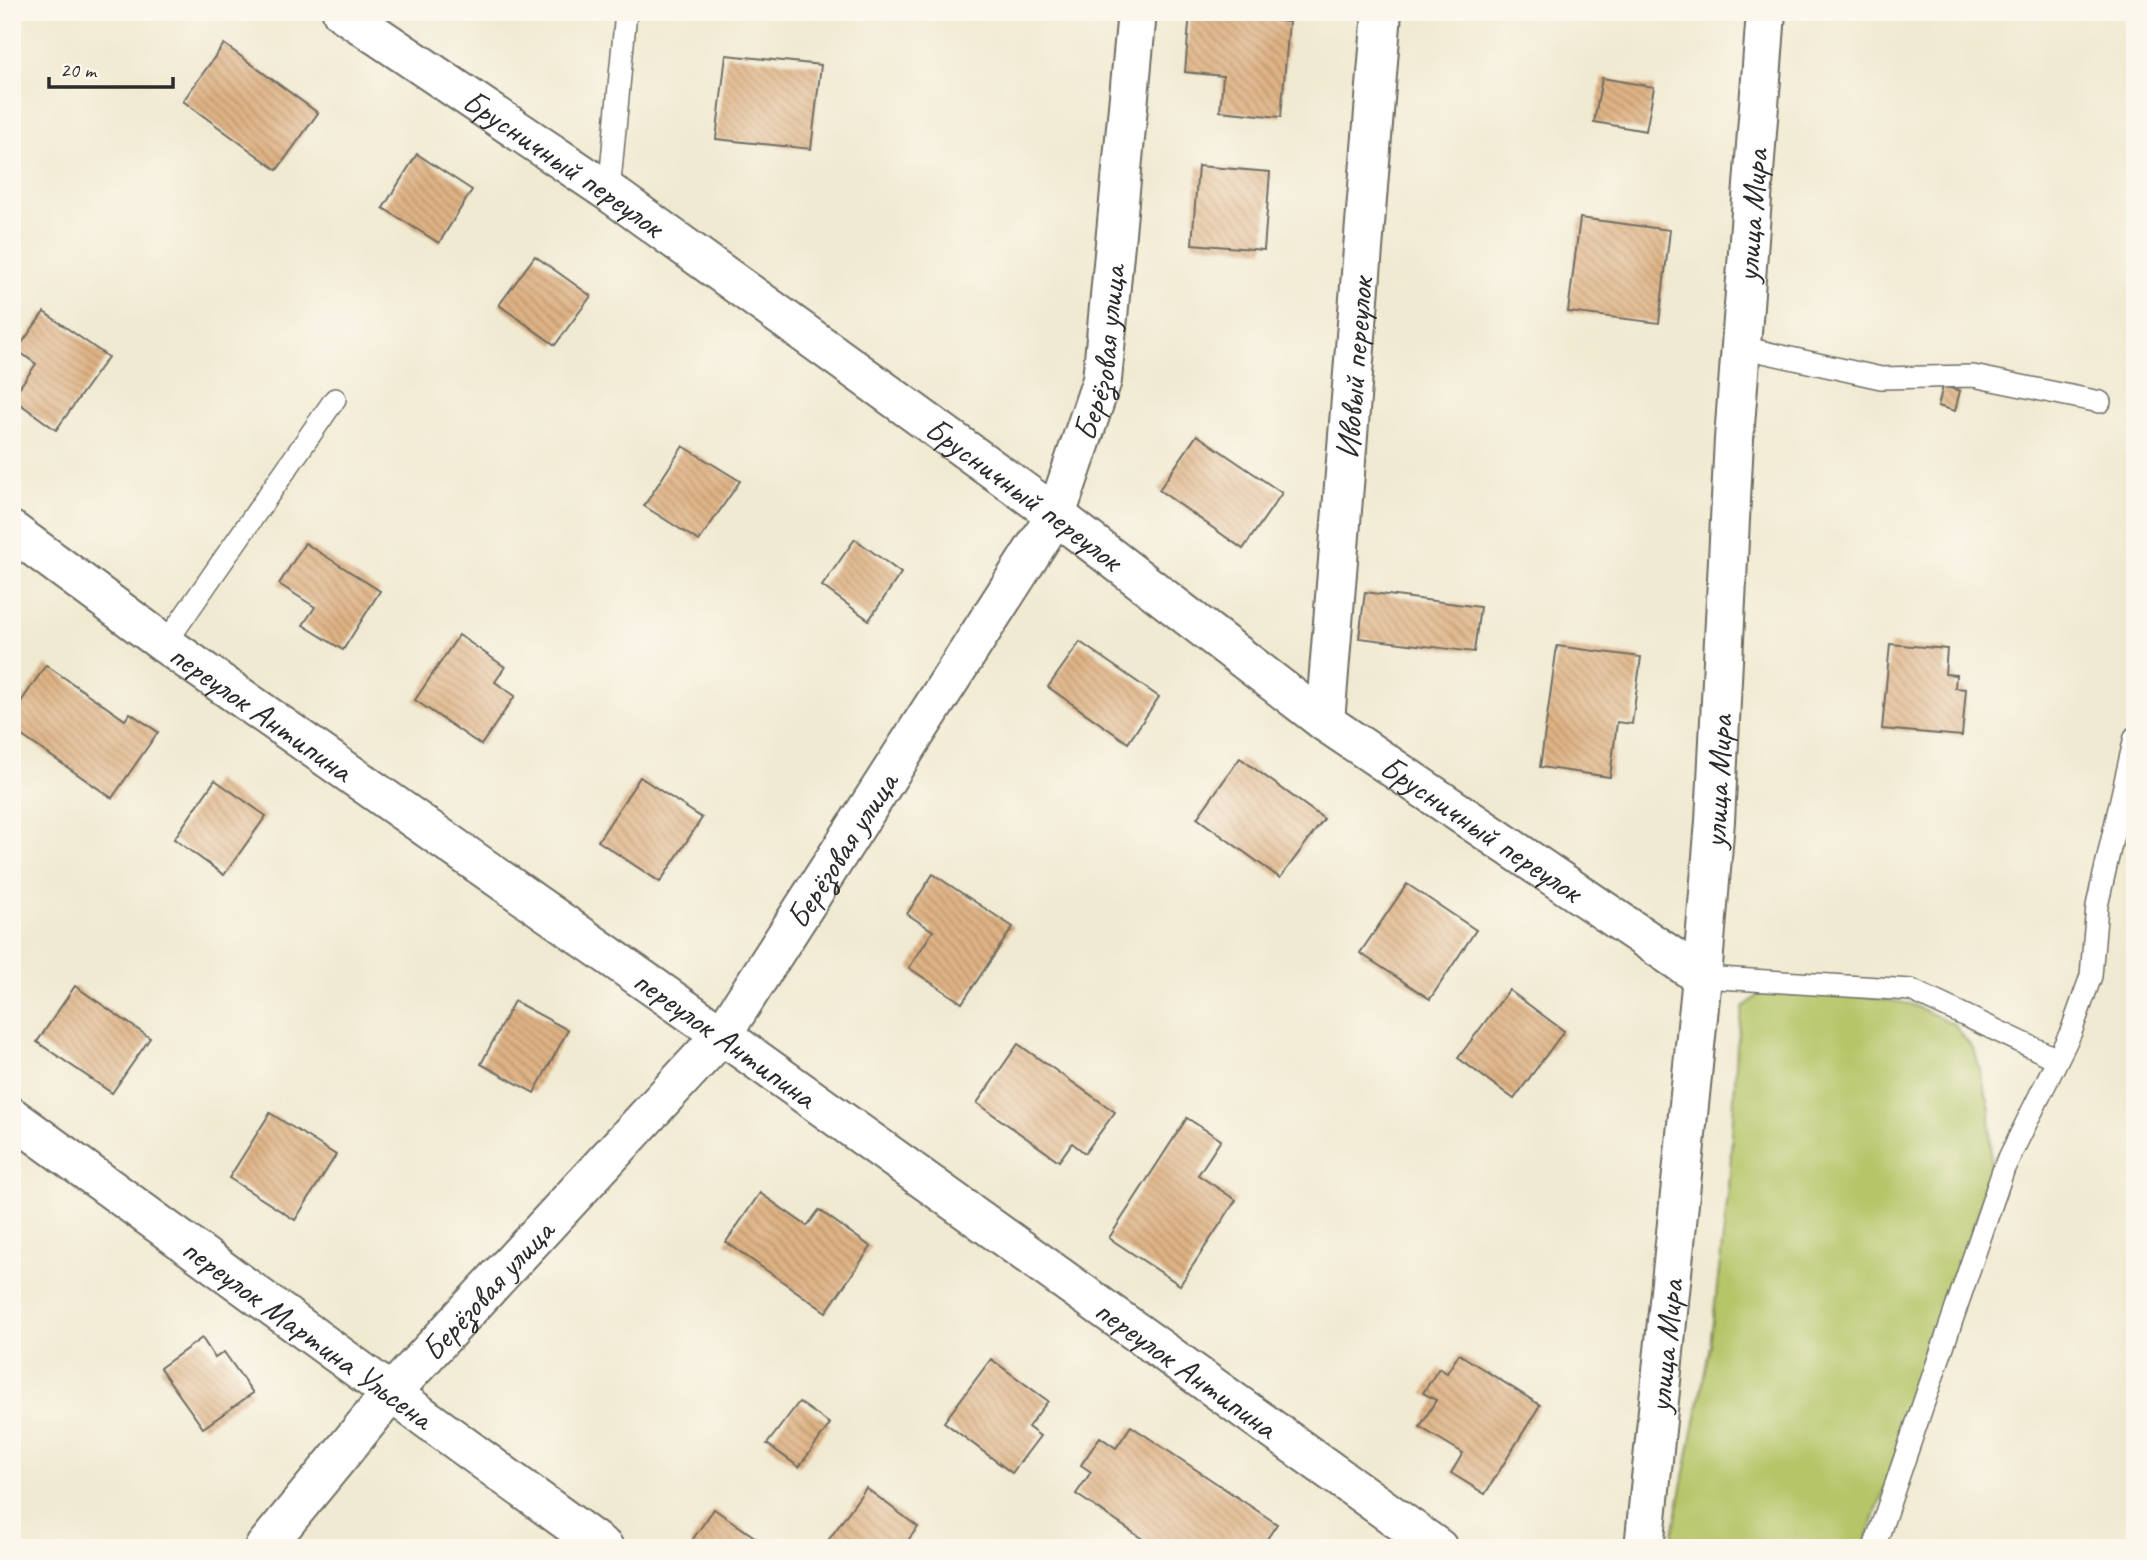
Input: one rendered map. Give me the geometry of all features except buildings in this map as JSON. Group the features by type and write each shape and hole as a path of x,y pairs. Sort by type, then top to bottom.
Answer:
{"street":[{"name":"Брусничный переулок","path":"342,12 609,192 1056,515 1325,722 1702,977"},
{"name":"Берёзовая улица","path":"264,1548 392,1392 722,1034 1056,515 1102,380 1137,12"},
{"name":"Ивовый переулок","path":"1325,722 1382,12"},
{"name":"улица Мира","path":"1644,1548 1702,977 1715,821 1741,347 1766,12"},
{"name":"переулок Антипина","path":"12,531 165,644 722,1034 1438,1548"},
{"name":"переулок Мартина Ульсена","path":"12,1117 604,1548"}],"lane":[{"path":"609,192 626,12"},
{"path":"1741,347 1881,378 1973,376 2100,402"},
{"path":"165,644 335,399"},
{"path":"1874,1548 2004,1168 2071,1032 2091,976 2098,906 2135,737"},
{"path":"1702,977 1910,990 2057,1059"}],"green space":[{"path":"1796,984 1910,1004 1954,1024 1975,1052 1990,1109 1991,1174 1864,1548 1670,1548 1710,1345 1729,1187 1737,1045 1743,1008 1762,992"}]}
